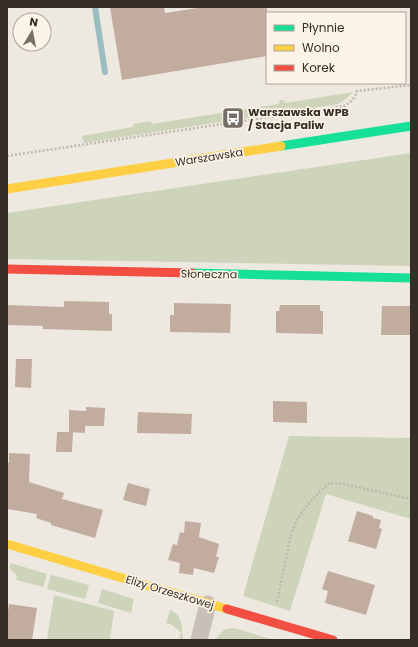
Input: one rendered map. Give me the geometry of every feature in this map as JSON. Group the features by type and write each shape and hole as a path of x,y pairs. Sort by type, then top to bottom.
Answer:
{"street":[{"name":"Warszawska","path":"7,188 411,126"},
{"name":"Słoneczna","path":"7,269 411,278"},
{"name":"Elizy Orzeszkowej","path":"7,544 333,640"},
{"path":"198,640 208,604"}],"path":[{"path":"7,156 344,106 351,103 357,91 411,85"},
{"path":"276,605 291,534 297,520 322,489 330,483 344,484 411,499"}],"green space":[{"path":"353,92 338,104 84,143 82,136 133,127 133,124 151,121 152,124 279,104 280,100 284,100 285,103"},
{"path":"411,153 411,266 7,259 7,213"},
{"path":"289,436 411,438 411,519 326,494 290,611 243,596"},
{"path":"11,563 47,574 43,587 16,580 17,576 9,568"},
{"path":"51,575 89,585 85,599 47,589"},
{"path":"102,589 134,599 131,613 98,603"},
{"path":"54,595 114,611 110,640 47,640"},
{"path":"170,610 180,619 183,640 179,640 181,632 172,625 166,623"},
{"path":"234,628 274,640 215,640 223,630"}],"building":[{"path":"110,7 164,7 165,13 204,7 267,7 266,56 122,80"},
{"path":"64,301 109,302 109,314 112,314 112,331 43,329 43,326 7,325 7,305 64,307"},
{"path":"174,303 231,304 230,333 170,332 170,315 174,315"},
{"path":"280,305 320,305 320,311 323,311 323,334 276,333 276,311 279,311"},
{"path":"382,306 411,306 411,335 381,335"},
{"path":"16,359 32,359 31,388 15,387"},
{"path":"273,401 307,402 307,423 273,422"},
{"path":"86,407 105,408 104,426 85,426 85,433 69,432 69,410 86,411"},
{"path":"138,412 192,414 191,434 137,433"},
{"path":"57,432 73,432 72,452 56,452"},
{"path":"9,453 30,454 29,482 64,493 62,499 103,510 95,538 51,525 51,523 36,518 37,514 7,509 7,463 9,463"},
{"path":"128,483 150,489 146,506 123,500"},
{"path":"357,511 381,520 379,528 382,529 376,549 348,541"},
{"path":"185,521 201,523 199,537 219,544 216,557 219,557 214,573 194,568 193,575 179,573 180,563 168,560 173,544 177,545 180,532 184,533"},
{"path":"328,571 375,585 366,615 325,603 328,591 322,589"},
{"path":"9,604 37,608 32,640 7,639"}],"waterway":[{"path":"95,7 105,72"}],"traffic: fast":[{"path":"281,146 411,126"},
{"path":"192,273 411,278"}],"traffic: slow":[{"path":"7,189 281,146"},
{"path":"7,544 227,609"}],"traffic: jam":[{"path":"7,269 192,273"},
{"path":"227,609 333,640"}],"place":[{"name":"Warszawska WPB / Stacja Paliw","path":"233,118"}]}
